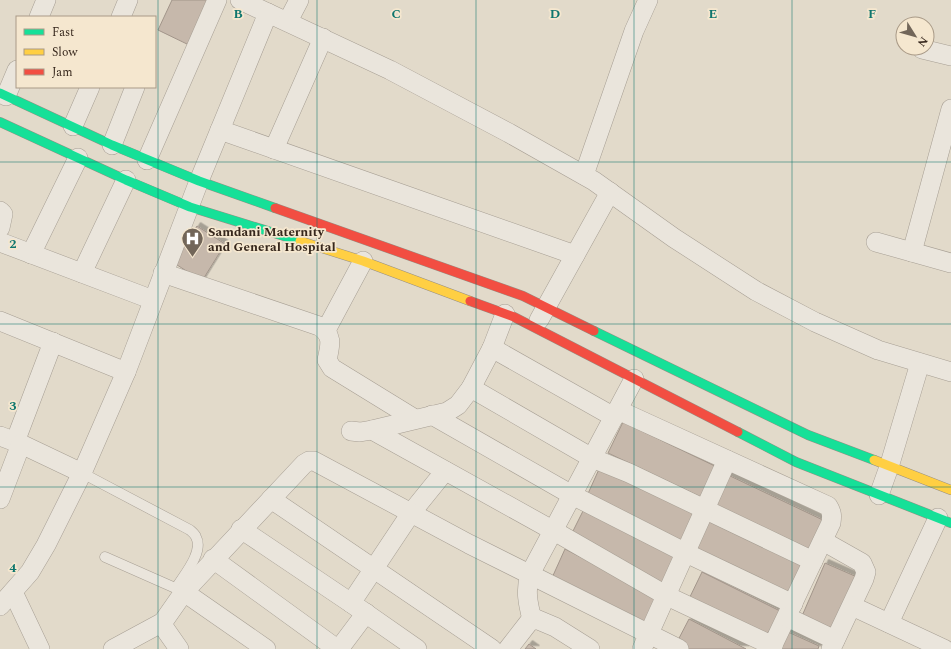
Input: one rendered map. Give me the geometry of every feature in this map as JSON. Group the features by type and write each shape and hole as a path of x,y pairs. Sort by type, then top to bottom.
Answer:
{"main road":[{"path":"3,95 147,160 199,181 523,296 808,435 951,490"},
{"path":"0,122 126,180 190,207 363,261 505,314 796,462 944,520"}],"street":[{"path":"39,16 46,0"},
{"path":"121,16 128,0"},
{"path":"147,160 217,0"},
{"path":"243,0 390,70 584,175 674,238 756,291 815,322 878,350 951,372"},
{"path":"288,22 299,0"},
{"path":"584,175 629,44 648,0"},
{"path":"0,606 30,572 46,545 82,473 126,372 199,181 268,12"},
{"path":"274,149 323,38"},
{"path":"935,52 951,56"},
{"path":"3,95 16,72"},
{"path":"73,126 90,88"},
{"path":"112,144 135,88"},
{"path":"912,252 945,158 951,109"},
{"path":"220,130 575,255"},
{"path":"31,254 78,158"},
{"path":"82,273 126,180"},
{"path":"535,328 610,192"},
{"path":"0,211 3,214 0,228"},
{"path":"0,242 153,300"},
{"path":"876,242 951,263"},
{"path":"326,330 363,261"},
{"path":"163,273 319,326 326,330 330,338 327,360 332,368 572,495 686,553 790,611 833,645 852,606 866,572 862,563 823,541"},
{"path":"351,431 360,432 372,430 447,412 458,405 471,388 492,348 505,314"},
{"path":"0,320 126,372"},
{"path":"0,499 12,441 53,342"},
{"path":"372,430 554,531 667,596 772,648 831,523 831,510 828,506 727,460 616,413 492,348"},
{"path":"879,495 889,467 920,363"},
{"path":"532,619 527,596 527,587 530,574 634,379"},
{"path":"471,388 592,458 629,473 813,561"},
{"path":"12,441 82,473"},
{"path":"646,642 727,460"},
{"path":"113,649 163,622 180,590 213,559 304,464 309,461 314,461 530,574 646,642 679,649"},
{"path":"213,559 338,649 358,608 374,569 412,513 445,471"},
{"path":"270,499 492,649"},
{"path":"889,623 944,520"},
{"path":"242,529 417,649"},
{"path":"180,590 266,649"},
{"path":"13,592 40,649"},
{"path":"852,606 944,649"},
{"path":"532,619 541,620 555,627 583,647"},
{"path":"508,649 532,619"},
{"path":"163,622 163,626 179,649"}],"lane":[{"path":"82,473 190,530 196,537 198,545 197,554 180,590 105,557"}],"building":[{"path":"172,0 210,0 189,45 158,30"},
{"path":"197,226 225,244 202,281 174,263"},
{"path":"623,422 719,468 705,499 608,453"},
{"path":"600,467 697,513 682,544 586,498"},
{"path":"728,475 825,521 810,552 713,507"},
{"path":"584,509 680,554 666,585 571,535"},
{"path":"706,520 803,566 788,597 691,552"},
{"path":"565,549 657,596 647,625 551,580"},
{"path":"825,563 857,577 833,629 802,616"},
{"path":"702,572 782,612 765,637 687,603"},
{"path":"689,619 746,649 687,649 676,644"},
{"path":"788,632 819,646 818,649 781,649"},
{"path":"529,644 536,649 525,649"}],"traffic: fast":[{"path":"0,93 112,145 199,181 275,208"},
{"path":"0,122 126,180 190,207 300,241"},
{"path":"594,331 808,435 874,460"},
{"path":"738,432 796,462 951,523"}],"traffic: slow":[{"path":"300,241 363,261 470,301"},
{"path":"874,460 951,490"}],"traffic: jam":[{"path":"275,208 523,296 594,331"},
{"path":"470,301 514,317 738,432"}],"place":[{"name":"Samdani Maternity and General Hospital","path":"192,258"}]}
